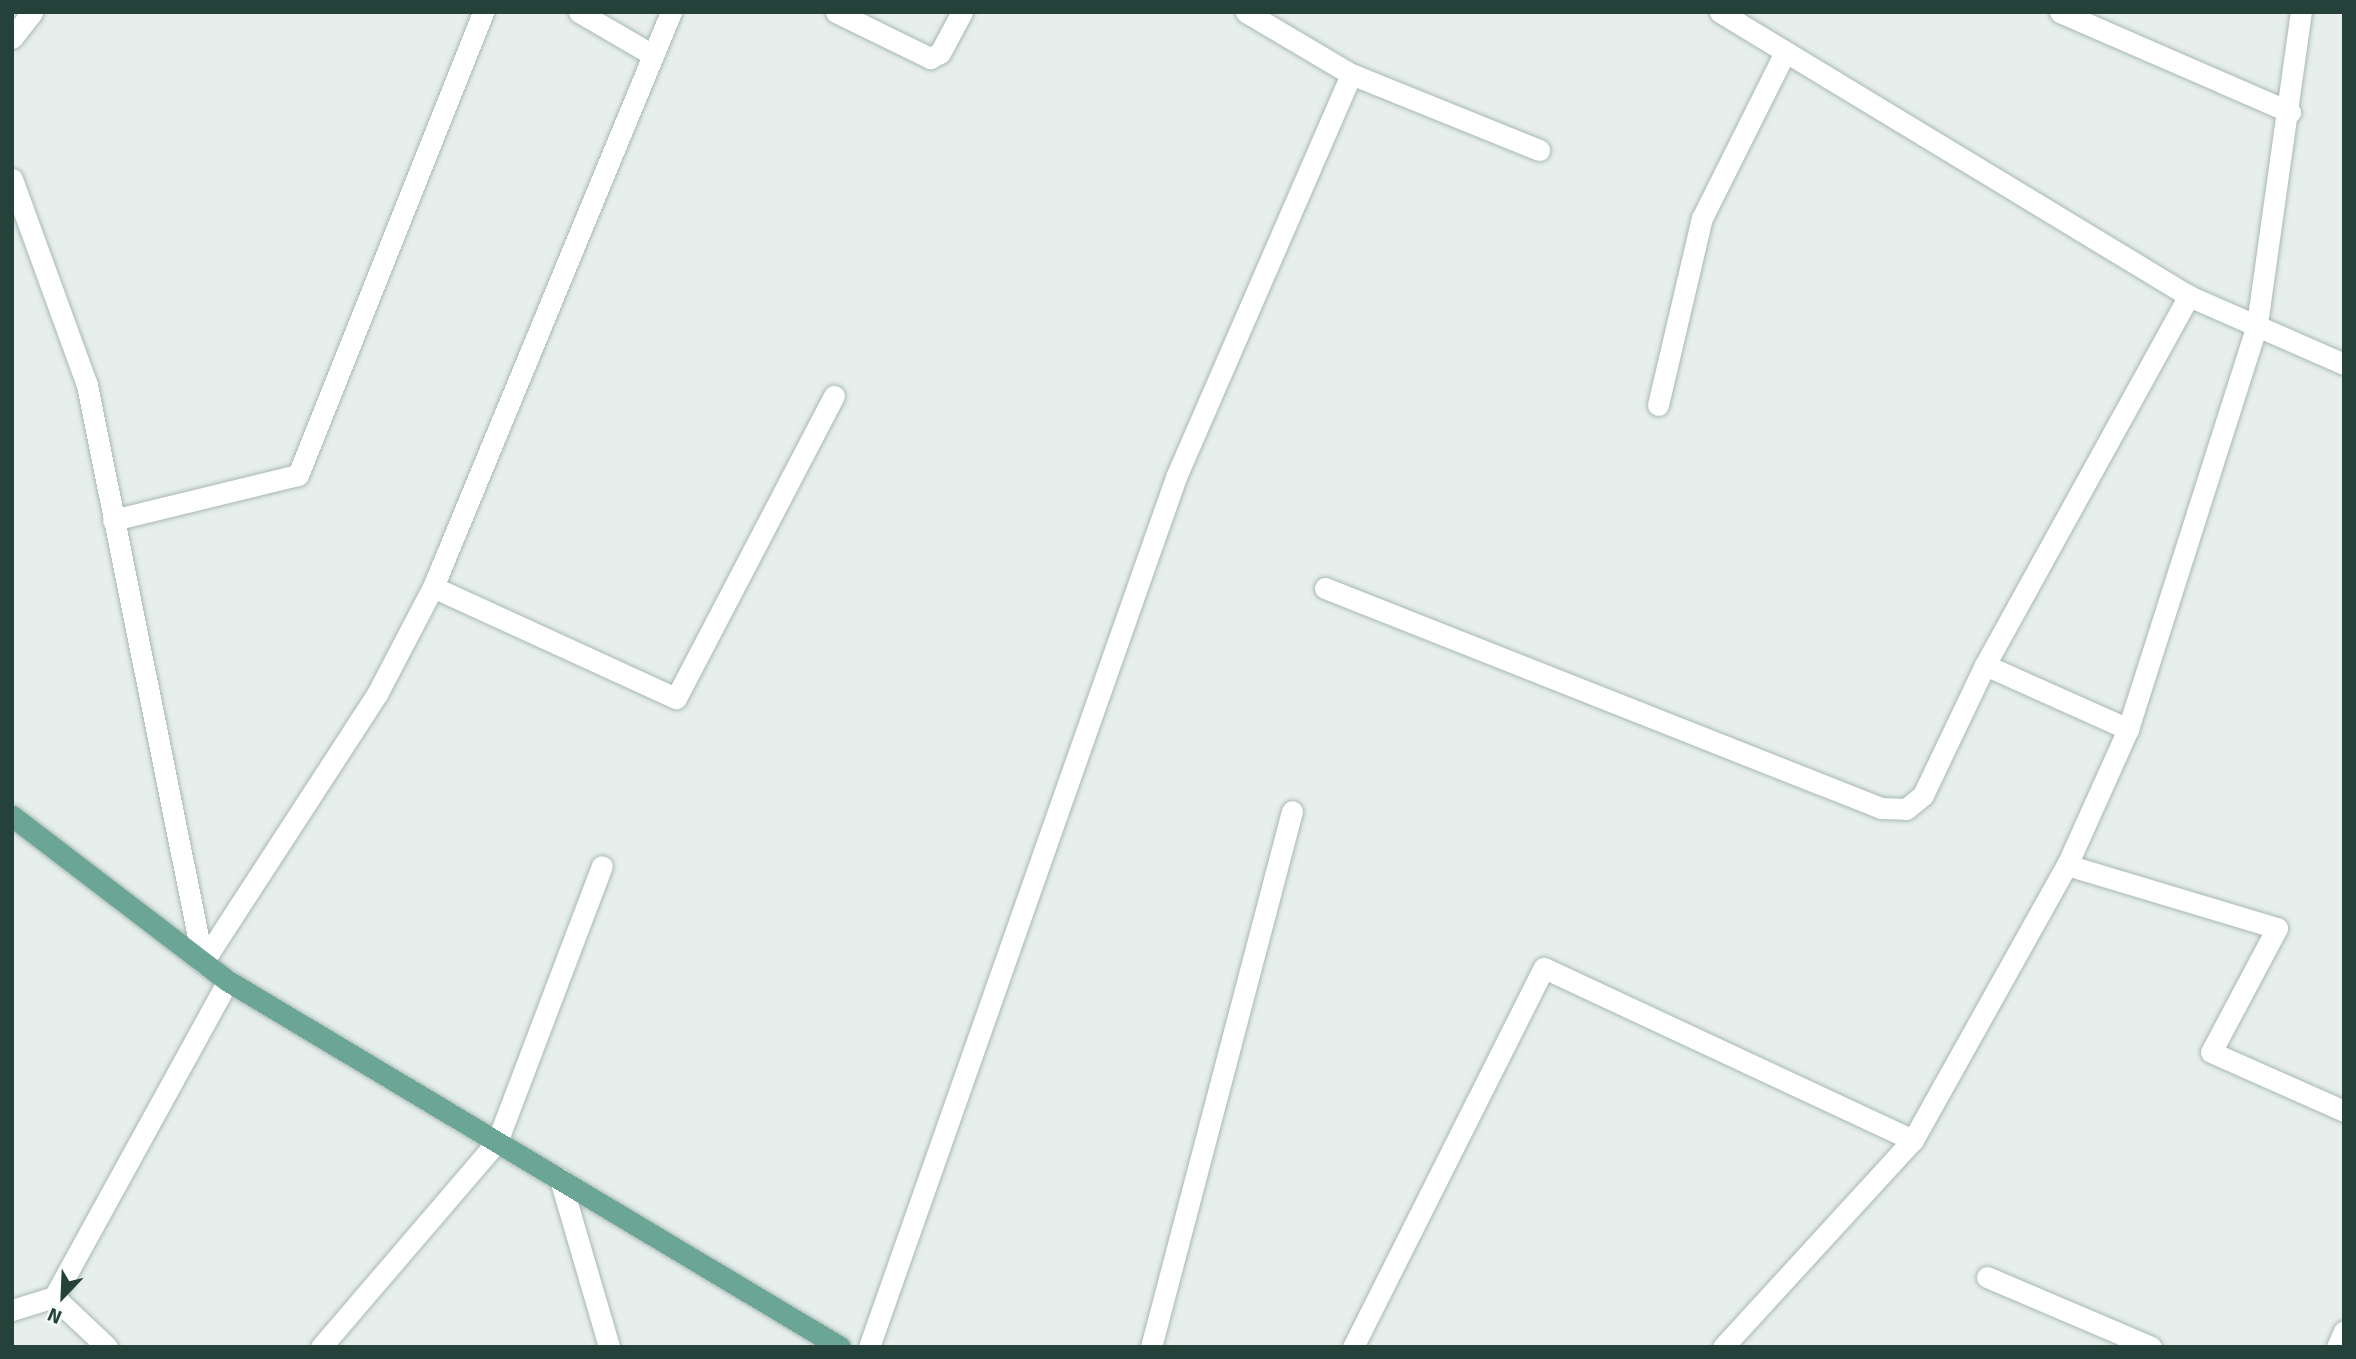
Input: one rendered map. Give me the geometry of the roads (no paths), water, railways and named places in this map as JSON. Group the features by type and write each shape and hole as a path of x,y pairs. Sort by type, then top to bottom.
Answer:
{"main road":[{"path":"12,816 228,981 840,1347"}],"street":[{"path":"12,38 32,12"},
{"path":"113,520 298,475 482,12"},
{"path":"579,12 653,55"},
{"path":"203,962 377,694 433,587 671,12"},
{"path":"836,12 930,58 940,53 961,12"},
{"path":"1246,12 1350,74 1539,150"},
{"path":"1720,12 2189,296 2344,364"},
{"path":"2060,12 2290,112"},
{"path":"1723,1347 1913,1140 2067,865 2128,729 2257,324 2290,112 2301,12"},
{"path":"1658,405 1702,218 1786,52"},
{"path":"869,1347 1176,477 1350,74"},
{"path":"12,179 87,385 203,962"},
{"path":"1325,588 1881,808 1906,809 1923,795 1985,665 2189,296"},
{"path":"433,587 676,698 834,396"},
{"path":"1985,665 2128,729"},
{"path":"1151,1347 1292,811"},
{"path":"2067,865 2277,928 2211,1052 2344,1111"},
{"path":"321,1347 497,1142 602,866"},
{"path":"1353,1347 1544,968 1913,1140"},
{"path":"12,1310 54,1297 228,981"},
{"path":"560,1179 609,1347"},
{"path":"1987,1277 2151,1347"},
{"path":"54,1297 107,1347"},
{"path":"2337,1347 2344,1331"}]}
